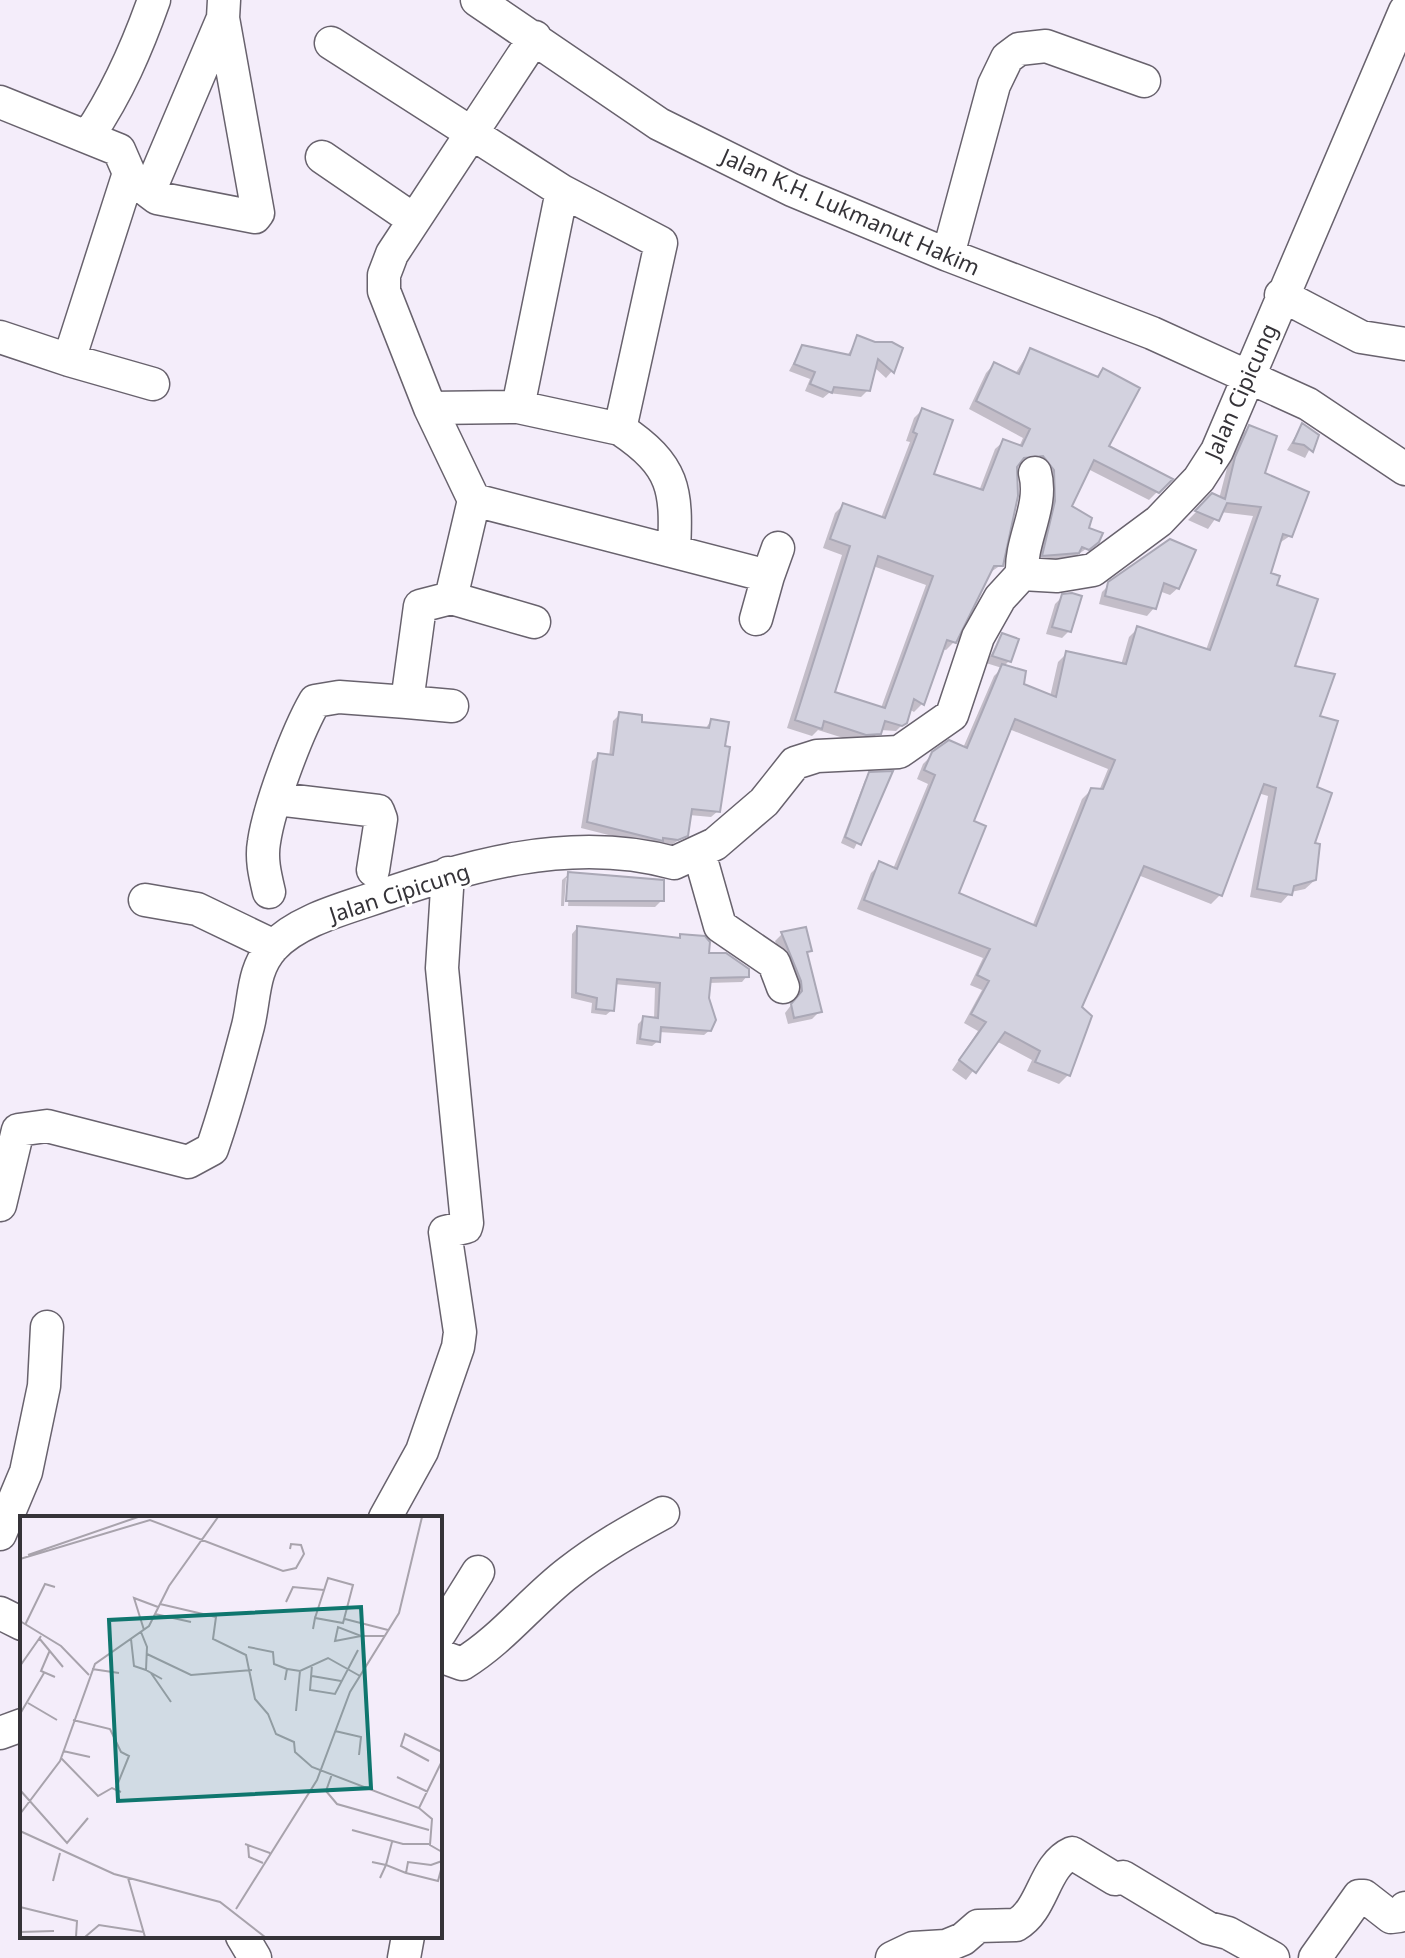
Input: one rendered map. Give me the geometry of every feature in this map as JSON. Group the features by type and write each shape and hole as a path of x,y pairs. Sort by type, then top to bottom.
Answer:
{"street":[{"path":"89,135 109,106 137,48 154,0"},
{"name":"Jalan K.H. Lukmanut Hakim","path":"487,6 659,124 792,190 948,255 1152,333 1248,377 1323,412 1405,469"},
{"path":"224,9 258,213 255,217 157,198 149,192 194,91 224,9"},
{"name":"Jalan Cipicung","path":"282,941 324,916 448,873 547,853 639,854 674,863 715,844 764,802 795,763 817,756 899,752 952,715 978,637 1000,598 1022,574 1057,576 1093,570 1159,521 1199,479 1217,451 1281,295 1405,11"},
{"path":"451,598 474,500 430,408 382,283 392,254 535,37"},
{"path":"331,43 562,191 661,243 620,429"},
{"path":"948,255 994,85 1007,58 1019,49 1046,46 1144,81"},
{"path":"194,91 239,99"},
{"path":"0,102 89,135 119,150 129,173 69,360"},
{"path":"322,157 414,220"},
{"path":"518,407 562,191"},
{"path":"1281,295 1361,337 1405,344"},
{"path":"0,337 153,384"},
{"path":"430,408 518,407 620,429 643,444 671,481 676,504 674,551"},
{"path":"1022,574 1024,540 1036,499 1035,473"},
{"path":"474,500 674,551 773,562 756,619"},
{"path":"407,702 420,606 451,598 534,622"},
{"path":"269,892 263,844 289,760 315,701 339,697 452,706"},
{"path":"277,799 378,811 381,819 373,870"},
{"path":"699,852 720,926 774,963 783,987"},
{"path":"386,1516 422,1451 460,1332 445,1232 466,1227 467,1223 442,968 448,873"},
{"path":"0,1205 18,1130 47,1126 188,1162 212,1149 249,1021 254,983 282,941 197,909 145,900"},
{"path":"0,1534 26,1472 44,1386 47,1327"},
{"path":"442,1657 462,1664 481,1652 567,1573 663,1513"},
{"path":"442,1630 478,1572"},
{"path":"0,1613 20,1623"},
{"path":"0,1733 20,1726"},
{"path":"892,1958 913,1948 946,1946 963,1939 978,1926 1016,1925 1034,1907 1063,1857 1072,1853 1115,1879 1123,1877 1208,1928 1228,1933 1273,1958"},
{"path":"1315,1958 1359,1896 1364,1896 1391,1917 1399,1916 1405,1908"},
{"path":"243,1938 255,1958"},
{"path":"404,1958 408,1938"}],"building":[{"path":"857,335 875,342 892,342 903,348 894,373 878,359 870,391 834,387 832,393 810,384 815,372 794,364 802,345 850,355"},
{"path":"1030,348 1098,377 1103,368 1140,388 1109,446 1173,479 1159,493 1094,460 1072,506 1092,518 1089,528 1103,533 1099,542 1089,550 1082,547 1079,553 1042,556 1055,501 1054,470 1043,456 1024,458 1017,467 1018,496 1003,566 994,566 956,643 947,640 924,705 914,699 907,723 902,726 885,721 881,734 866,735 824,721 822,729 795,720 850,546 830,539 843,503 885,518 917,434 913,432 922,408 953,420 934,474 983,490 1003,439 1022,446 1030,429 976,401 994,362 1019,374","holes":["878,556 933,576 885,708 835,692"]},
{"path":"1302,423 1319,435 1313,452 1304,445 1293,443"},
{"path":"1249,425 1277,436 1265,473 1309,492 1292,537 1283,534 1271,573 1280,576 1277,585 1318,599 1295,666 1335,674 1320,716 1338,721 1317,787 1332,793 1315,843 1320,844 1316,880 1294,886 1292,895 1257,889 1276,788 1264,784 1222,896 1144,866 1082,1007 1092,1016 1070,1076 1035,1062 1040,1051 1005,1032 976,1073 959,1060 986,1022 971,1014 989,981 977,975 990,949 864,900 879,861 897,869 935,775 924,770 932,752 949,740 967,748 1002,664 1026,671 1024,684 1056,697 1066,651 1126,664 1137,626 1210,650 1261,507 1227,503 1219,521 1195,511 1212,493 1225,499 1235,457","holes":["1015,719 1115,760 1103,789 1091,788 1036,926 959,893 986,826 974,821"]},
{"path":"1170,539 1196,550 1179,589 1164,583 1156,609 1105,596 1108,582"},
{"path":"1062,594 1082,596 1071,632 1052,627"},
{"path":"1002,633 1019,639 1011,662 992,656"},
{"path":"619,712 642,715 642,722 709,728 711,719 729,722 725,746 730,747 720,812 692,809 688,836 678,840 663,838 663,841 587,822 598,753 613,755"},
{"path":"893,771 861,845 845,837 869,772"},
{"path":"568,872 664,880 664,901 566,901"},
{"path":"577,926 680,938 680,934 705,936 710,942 709,953 726,953 749,969 749,977 711,978 709,998 716,1020 711,1031 661,1027 660,1042 640,1039 643,1016 658,1018 660,983 617,979 614,1011 596,1009 597,998 576,993"},
{"path":"806,927 812,951 807,952 822,1012 794,1018 791,1004 802,991 801,981 781,932"}]}
